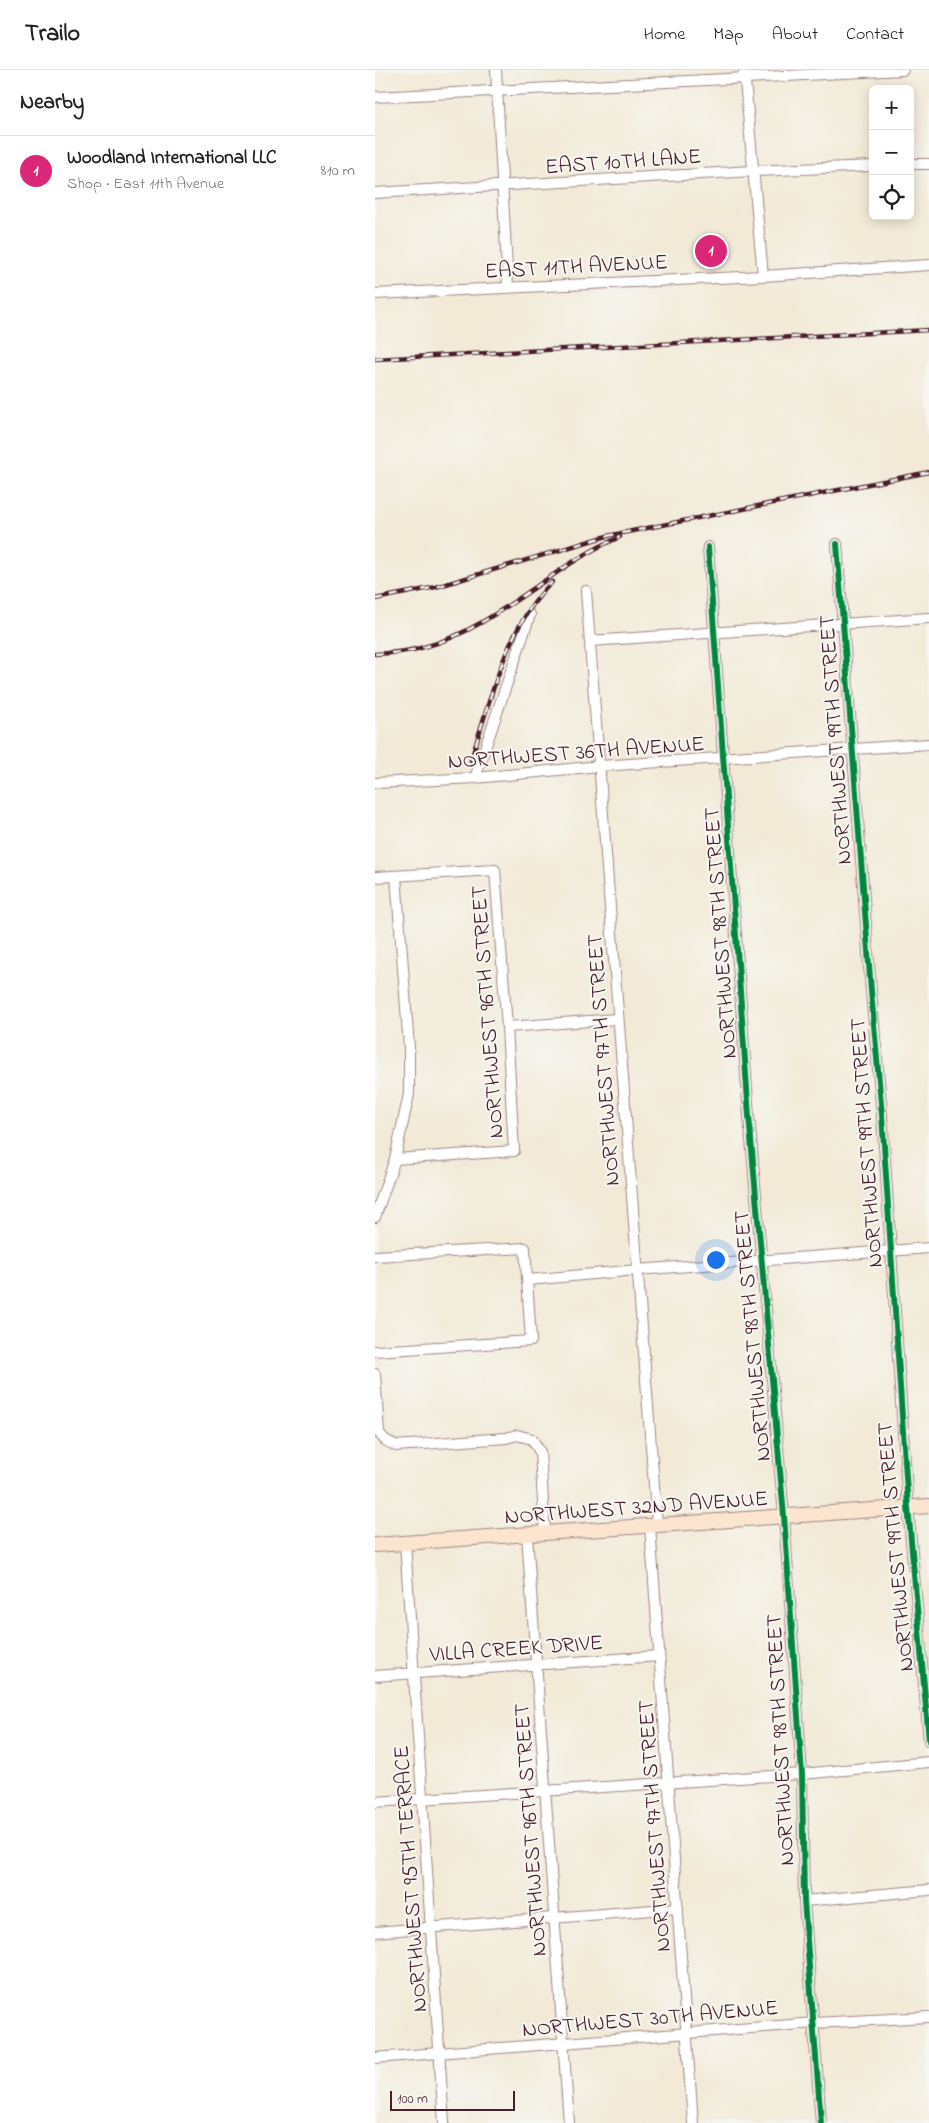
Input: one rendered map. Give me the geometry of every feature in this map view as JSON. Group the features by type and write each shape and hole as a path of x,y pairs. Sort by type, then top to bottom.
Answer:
{"main road":[{"name":"NORTHWEST 32ND AVENUE","path":"375,1545 929,1506"}],"street":[{"path":"496,70 504,186 508,287"},
{"path":"375,97 745,74 903,70"},
{"path":"745,74 763,276"},
{"path":"914,164 929,164"},
{"name":"EAST 10TH LANE","path":"375,192 504,186 753,170 869,166"},
{"name":"EAST 11TH AVENUE","path":"375,294 763,276 929,265"},
{"name":"NORTHWEST 99TH STREET","path":"837,544 882,1115 908,1508 929,1740"},
{"name":"NORTHWEST 98TH STREET","path":"708,547 749,1116 784,1516 802,1774 804,1901 815,2023 821,2123"},
{"name":"NORTHWEST 97TH STREET","path":"586,591 637,1270 659,1656 693,2123"},
{"path":"475,778 531,615"},
{"path":"590,641 929,618"},
{"name":"NORTHWEST 36TH AVENUE","path":"375,783 475,778 600,766 929,744"},
{"name":"NORTHWEST 96TH STREET","path":"395,1159 514,1151 495,870 396,876"},
{"path":"375,877 396,876 409,1047 409,1094 395,1159 375,1217"},
{"path":"507,1027 617,1019"},
{"path":"375,1256 525,1248 531,1341 375,1352"},
{"path":"528,1280 929,1248"},
{"path":"375,1374 379,1433 385,1440 396,1446 506,1438 517,1435 533,1439 540,1452 545,1533"},
{"name":"NORTHWEST 96TH STREET","path":"527,1535 569,2123"},
{"name":"NORTHWEST 95TH TERRACE","path":"405,1543 444,2123"},
{"name":"VILLA CREEK DRIVE","path":"375,1676 659,1656"},
{"path":"375,1802 802,1774 929,1762"},
{"path":"804,1901 929,1890"},
{"path":"375,1932 431,1929 554,1916 678,1908"},
{"name":"NORTHWEST 30TH AVENUE","path":"375,2058 815,2023 929,2016"}],"railway":[{"path":"375,359 929,330"},
{"path":"375,599 436,587 607,536 929,472"},
{"path":"375,654 412,650 450,638 500,611 571,563 620,537"},
{"path":"471,760 501,665 511,643 522,621 552,582"}],"cycle path":[{"path":"837,544 882,1115 908,1507 929,1741"},
{"path":"708,547 749,1116 784,1516 802,1774 804,1901 821,2123"}],"place":[{"name":"Woodland International LLC","path":"711,251"}]}
